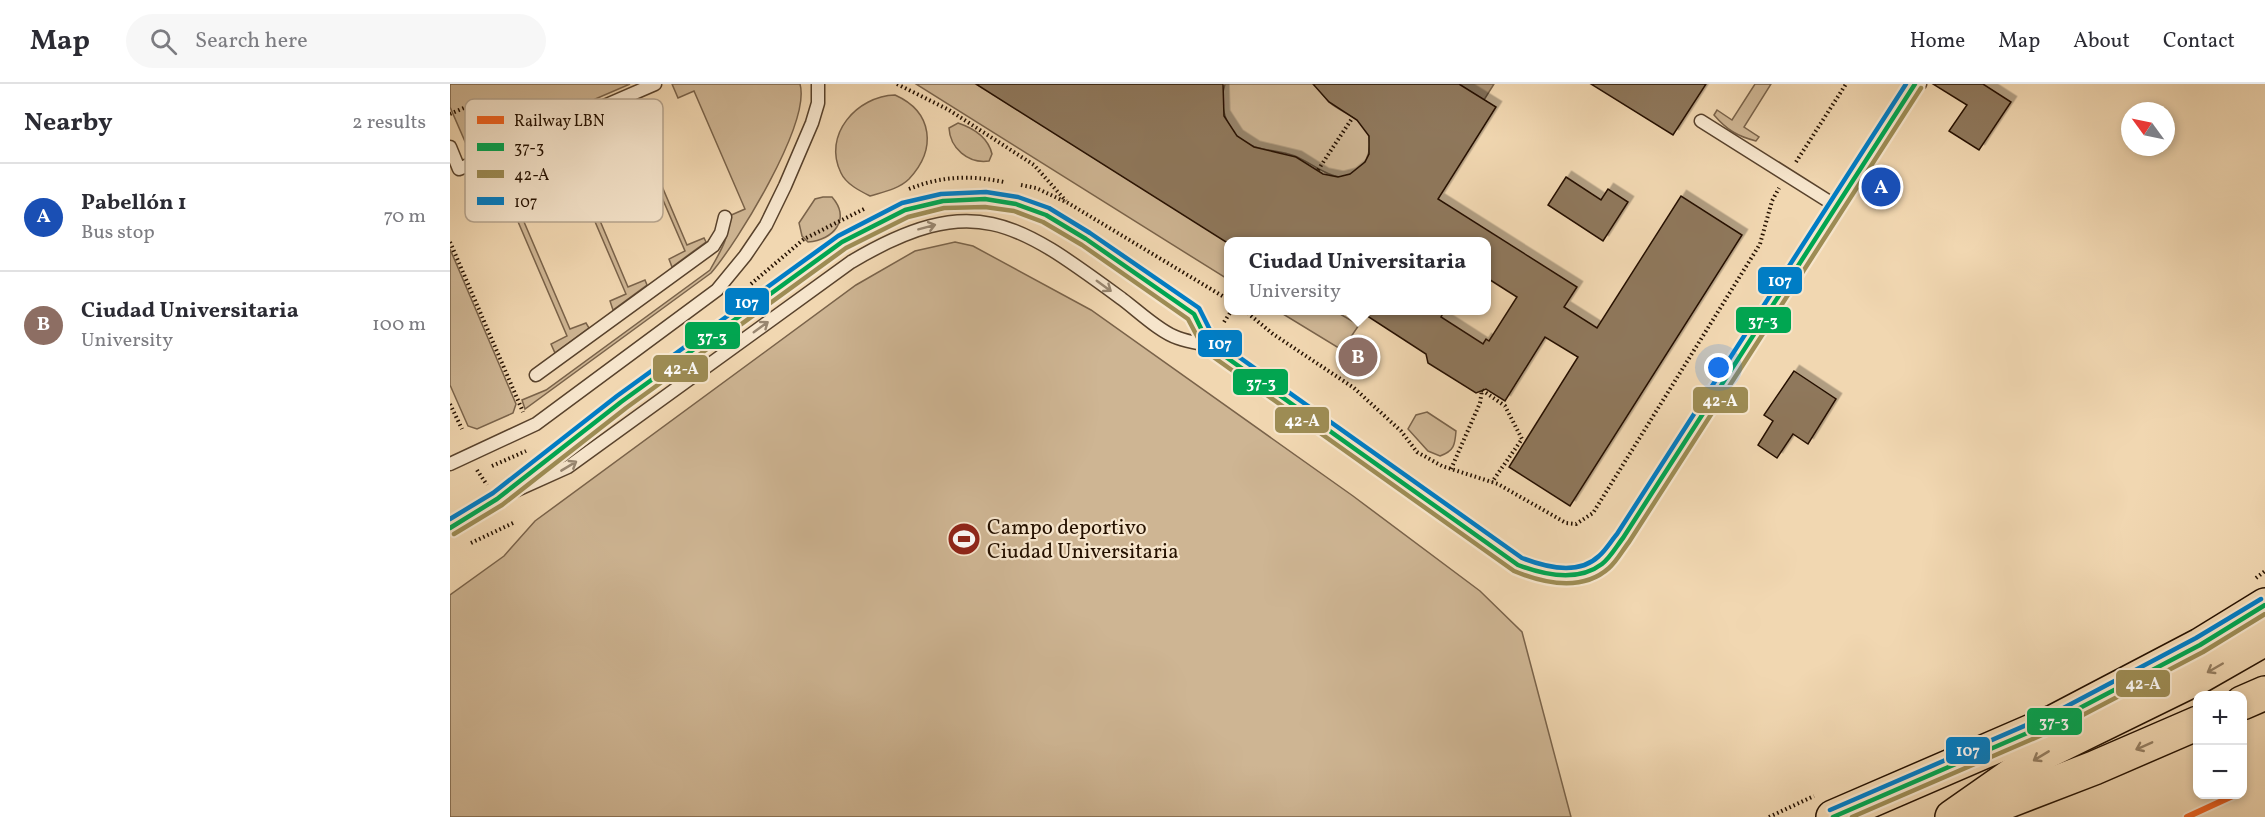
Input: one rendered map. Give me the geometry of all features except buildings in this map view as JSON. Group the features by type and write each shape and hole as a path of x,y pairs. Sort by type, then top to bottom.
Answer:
{"highway":[{"path":"1833,817 2055,721 2200,645 2265,605"},
{"path":"1952,817 2042,754 2195,679 2265,639"},
{"path":"2247,701 2265,693"},
{"path":"1968,817 2094,768 2193,725"}],"lane":[{"path":"620,99 655,84"},
{"path":"451,464 536,424 717,290 746,256 766,225 812,123 818,103 818,84"},
{"path":"497,499 568,467 851,262 886,241 943,222 980,221 1006,226 1032,238 1074,264 1176,338 1209,345 1518,565 1543,575 1568,577 1600,566 1623,538 1916,85"},
{"path":"1701,121 1836,206"},
{"path":"450,147 459,169 465,166"},
{"path":"450,528 497,499 621,402 842,242 905,210 943,201 995,201 1016,204 1046,215 1086,238 1194,314 1209,345"},
{"path":"536,375 713,246 721,233 725,217"}],"path":[{"path":"897,84 949,110 1034,165 1068,203 1224,297"},
{"path":"1250,315 1273,334 1354,388 1401,431 1417,452 1451,469 1492,482 1566,523 1575,524 1593,513 1760,244 1772,201 1846,84"},
{"path":"450,114 465,107"},
{"path":"1318,170 1353,117"},
{"path":"450,242 520,404"},
{"path":"1224,322 1229,315"},
{"path":"1451,469 1466,429 1480,403 1482,390 1505,406 1522,438 1492,482"},
{"path":"450,404 462,429"},
{"path":"475,467 488,485"},
{"path":"471,543 513,524"}],"shaded area":[{"path":"450,84 630,84 595,99 465,99 465,142 450,107"},
{"path":"672,84 800,84 800,102 784,153 753,210 711,273 525,409 522,400 546,390 710,270 726,238 729,216 745,209 694,91 678,98"},
{"path":"916,84 976,84 1224,240 1224,277"},
{"path":"1225,84 1315,84 1329,102 1356,119 1365,128 1370,143 1366,160 1358,171 1350,176 1341,177 1323,171 1295,156 1246,143 1238,137 1227,122 1223,103"},
{"path":"1459,84 1494,84 1484,100"},
{"path":"1755,84 1771,84 1744,127 1759,137 1756,141 1733,132 1714,115 1717,110 1732,120"},
{"path":"895,95 908,102 924,121 927,144 924,156 909,179 891,190 870,196 854,187 843,177 836,159 836,145 840,132 856,110 881,97"},
{"path":"958,123 983,138 992,154 989,161 974,160 961,153 953,142 949,128"},
{"path":"663,189 687,245 704,238 706,242 672,267 669,259 685,251 663,200"},
{"path":"832,197 840,213 840,220 832,233 808,242 802,236 799,223 815,199"},
{"path":"518,222 524,222 570,329 586,323 589,328 555,353 551,344 567,336"},
{"path":"595,222 601,222 628,287 645,280 647,285 613,310 610,301 626,294"},
{"name":"Campo deportivo Ciudad Universitaria","path":"955,242 973,246 1091,310 1353,496 1480,591 1522,632 1571,817 450,817 450,595 504,556 535,521 856,285 915,251"},
{"path":"450,249 516,404 513,413 477,429 468,426 450,385"},
{"path":"1285,315 1342,315 1359,325 1342,350"},
{"path":"1427,412 1456,431 1453,447 1440,456 1428,451 1408,429 1416,415"}],"rail line":[{"name":"LBN","path":"2187,817 2226,799"}],"transit line":[{"name":"107","path":"450,519 493,493 617,396 838,236 902,203 941,194 986,192 1018,197 1049,208 1090,233 1199,308 1215,340 1522,558 1551,567 1581,566 1599,556 1617,534 1906,84"},
{"name":"37-3","path":"450,528 497,499 621,402 842,242 905,210 943,201 985,199 1016,204 1046,215 1086,239 1194,314 1209,345 1518,565 1549,574 1582,574 1605,562 1623,538 1915,84"},
{"name":"42-A","path":"454,534 502,505 626,408 846,248 908,217 944,208 985,207 1014,211 1043,222 1082,245 1188,319 1205,351 1514,571 1550,582 1575,583 1587,580 1609,568 1629,542 1921,88"},
{"name":"107","path":"1830,810 2052,714 2196,638 2261,599"},
{"name":"37-3","path":"1833,817 2055,721 2200,645 2265,605"},
{"name":"42-A","path":"1852,817 2058,728 2203,652 2265,614"}],"place":[{"name":"Pabellón 1","path":"1881,187"},
{"name":"Ciudad Universitaria","path":"1358,357"},
{"name":"Campo deportivo Ciudad Universitaria","path":"964,539"}]}
